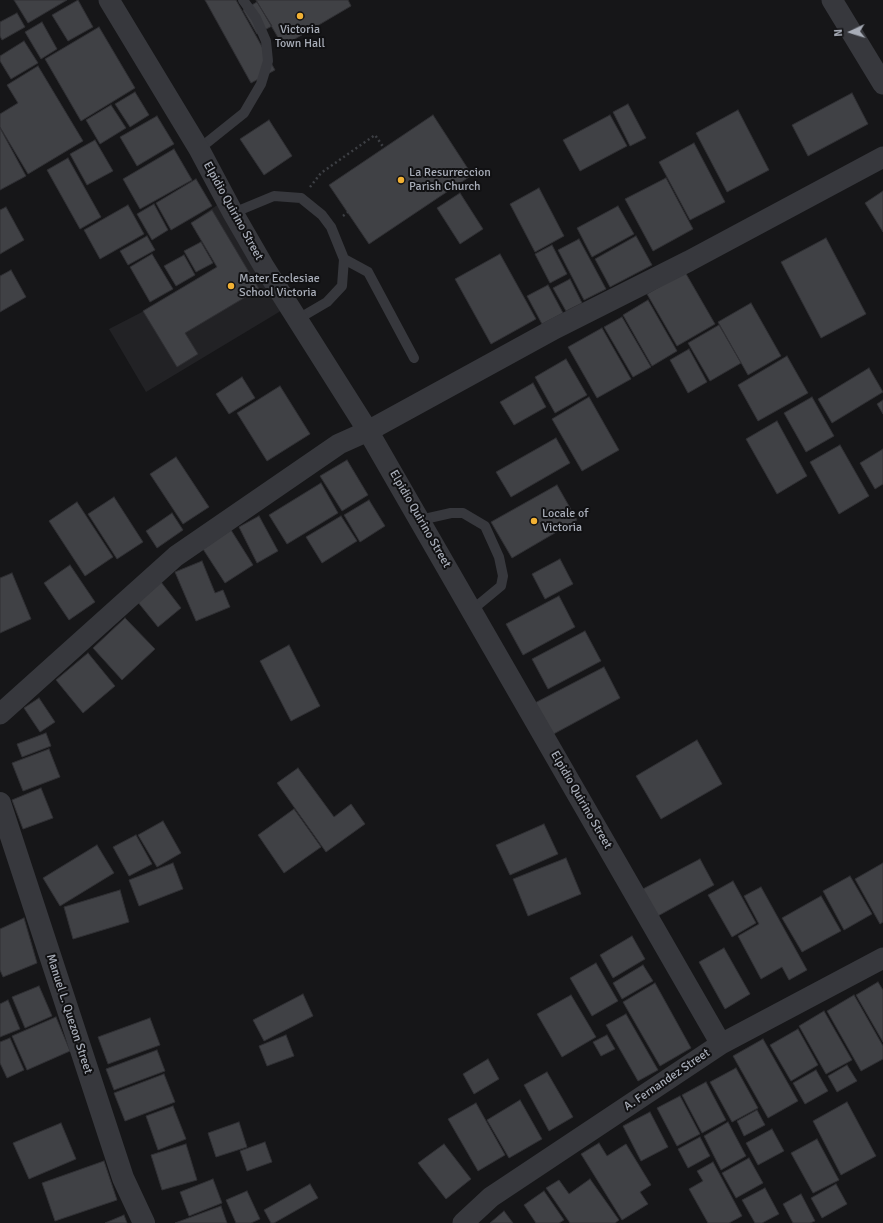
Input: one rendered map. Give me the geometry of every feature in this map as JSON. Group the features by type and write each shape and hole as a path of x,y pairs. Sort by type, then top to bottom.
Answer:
{"street":[{"name":"Elpidio Quirino Street","path":"109,0 199,149 263,265 368,431 721,1044"},
{"path":"832,0 883,84"},
{"path":"0,714 176,556 339,444 368,431 556,328 689,261 883,158"},
{"name":"Manuel L. Quezon Street","path":"0,803 123,1178 144,1223"},
{"name":"A. Fernandez Street","path":"463,1223 491,1197 721,1044 883,958"}],"lane":[{"path":"199,149 244,113 261,84 268,61 266,41 256,18 243,0"},
{"path":"233,213 274,196 300,198 322,215 331,227 344,259 342,286 327,302 298,319"},
{"path":"344,259 368,272 414,358"},
{"path":"420,520 463,513 485,526 499,557 504,576 501,586 472,610"}],"path":[{"path":"300,198 322,173 375,135 384,148"}],"shaded area":[{"name":"Mater Ecclesiae School Victoria","path":"226,199 289,306 146,392 109,329 144,311 217,267 191,223"}],"building":[{"path":"14,0 67,0 28,23"},
{"path":"78,0 93,27 68,41 52,15"},
{"path":"205,0 236,0 275,70 251,83"},
{"name":"Victoria Town Hall","path":"256,0 348,0 351,6 283,46"},
{"path":"257,2 272,26 257,34 243,10"},
{"path":"17,13 25,27 2,40 0,36 0,22"},
{"path":"42,22 57,49 41,59 25,32"},
{"path":"99,27 135,88 81,121 45,59"},
{"path":"24,41 38,63 11,79 0,61 0,56"},
{"path":"38,66 83,141 28,174 0,127 0,114 18,103 7,85"},
{"path":"135,92 149,115 130,127 115,104"},
{"path":"852,93 868,124 808,156 792,125"},
{"path":"628,104 646,138 630,146 613,112"},
{"path":"111,105 126,128 100,144 86,120"},
{"path":"738,110 769,170 727,192 696,133"},
{"name":"La Resurreccion Parish Church","path":"433,115 472,175 369,244 329,185"},
{"path":"610,115 627,146 580,171 563,140"},
{"path":"157,116 174,144 137,166 120,137"},
{"path":"269,120 292,156 264,175 240,139"},
{"path":"0,128 26,176 0,190"},
{"path":"95,140 113,171 87,185 70,154"},
{"path":"694,143 725,202 690,220 659,162"},
{"path":"174,149 192,180 140,209 123,179"},
{"path":"68,158 101,217 80,229 47,170"},
{"path":"666,178 693,229 653,251 625,199"},
{"path":"196,179 212,206 171,230 156,203"},
{"path":"539,188 564,236 535,252 510,204"},
{"path":"883,191 883,232 865,203"},
{"path":"460,193 483,229 460,244 437,208"},
{"path":"154,204 168,230 152,240 137,214"},
{"path":"128,205 144,234 100,259 84,230"},
{"path":"618,206 634,234 592,257 577,228"},
{"path":"6,207 24,240 0,254 0,210"},
{"path":"212,210 259,289 185,333 198,354 177,367 143,311 217,267 191,223"},
{"path":"147,236 155,250 128,265 120,251"},
{"path":"636,236 652,265 610,287 595,259"},
{"path":"826,238 866,314 821,338 781,262"},
{"path":"579,239 606,289 584,300 558,250"},
{"path":"201,242 213,263 196,272 184,251"},
{"path":"552,245 567,274 550,283 535,254"},
{"path":"152,254 173,289 150,302 130,267"},
{"path":"500,254 536,319 491,344 455,279"},
{"path":"184,255 195,275 176,286 164,266"},
{"path":"11,270 26,297 0,312 0,276"},
{"path":"685,272 715,324 677,346 647,294"},
{"path":"570,279 582,303 566,311 553,288"},
{"path":"548,285 563,313 542,324 527,296"},
{"path":"648,300 677,351 652,366 623,315"},
{"path":"751,303 781,356 748,375 718,322"},
{"path":"622,317 651,367 633,377 604,327"},
{"path":"719,325 741,363 710,381 688,343"},
{"path":"602,328 631,379 597,398 568,347"},
{"path":"689,349 707,382 688,393 670,360"},
{"path":"787,356 808,393 758,421 738,385"},
{"path":"566,359 587,395 555,413 535,377"},
{"path":"869,368 883,392 832,423 818,399"},
{"path":"242,377 255,398 229,414 216,394"},
{"path":"533,383 546,407 514,425 500,402"},
{"path":"280,386 310,434 267,461 237,413"},
{"path":"589,397 619,450 582,471 552,419"},
{"path":"812,397 834,436 806,452 784,413"},
{"path":"883,400 883,414 877,404"},
{"path":"777,421 807,476 777,494 746,439"},
{"path":"556,438 570,463 511,497 496,472"},
{"path":"840,445 869,496 839,514 810,462"},
{"path":"883,449 883,484 875,489 860,463"},
{"path":"176,457 209,507 183,524 150,474"},
{"path":"347,460 368,495 342,511 320,476"},
{"path":"321,483 338,513 287,544 269,515"},
{"name":"Locale of Victoria","path":"557,485 577,520 512,558 491,522"},
{"path":"114,497 143,542 117,559 88,514"},
{"path":"369,500 385,526 360,542 344,515"},
{"path":"77,502 113,557 85,576 49,521"},
{"path":"172,513 183,530 157,548 146,531"},
{"path":"259,516 278,551 257,563 239,527"},
{"path":"341,516 357,541 322,563 306,537"},
{"path":"231,530 253,565 225,583 203,549"},
{"path":"560,559 573,584 545,599 532,574"},
{"path":"202,561 215,593 223,590 230,607 196,621 175,572"},
{"path":"70,565 95,602 69,620 44,583"},
{"path":"12,573 31,619 0,633 0,578"},
{"path":"161,582 181,608 158,627 137,601"},
{"path":"559,596 575,627 523,655 506,624"},
{"path":"125,618 155,649 122,680 93,648"},
{"path":"585,631 601,661 548,689 532,659"},
{"path":"289,645 320,706 291,721 260,661"},
{"path":"88,653 115,686 83,713 56,680"},
{"path":"604,667 620,698 548,737 531,705"},
{"path":"39,698 55,722 40,732 24,708"},
{"path":"46,733 51,746 22,757 17,744"},
{"path":"697,740 722,784 661,819 636,776"},
{"path":"49,749 60,777 23,791 12,763"},
{"path":"298,768 334,817 351,804 365,824 326,852 277,783"},
{"path":"41,788 53,818 23,829 12,800"},
{"path":"294,809 321,847 284,873 258,835"},
{"path":"163,821 181,853 157,867 138,835"},
{"path":"544,824 558,854 510,875 496,845"},
{"path":"136,835 152,864 129,876 113,847"},
{"path":"97,845 114,873 60,906 43,878"},
{"path":"566,858 581,894 528,916 513,879"},
{"path":"700,859 714,885 656,917 641,890"},
{"path":"173,863 183,889 139,906 129,880"},
{"path":"883,863 883,922 880,924 855,879"},
{"path":"850,876 872,914 844,930 823,891"},
{"path":"733,881 756,923 732,937 708,895"},
{"path":"761,887 807,970 789,980 782,967 761,979 738,936 759,924 744,896"},
{"path":"120,890 129,922 73,939 64,907"},
{"path":"821,896 841,931 802,952 782,918"},
{"path":"24,918 37,963 3,977 0,970 0,929"},
{"path":"632,936 645,959 613,978 600,955"},
{"path":"724,948 750,994 725,1009 699,962"},
{"path":"596,963 618,1001 592,1016 570,978"},
{"path":"643,965 653,981 622,999 613,983"},
{"path":"878,982 883,990 883,1042 856,995"},
{"path":"655,983 691,1048 660,1066 623,1002"},
{"path":"39,986 52,1016 25,1028 12,997"},
{"path":"303,994 313,1016 264,1041 253,1020"},
{"path":"571,995 596,1037 562,1057 537,1014"},
{"path":"854,995 883,1046 883,1059 861,1071 827,1011"},
{"path":"8,1000 20,1029 0,1037 0,1004"},
{"path":"824,1011 852,1060 826,1074 799,1026"},
{"path":"626,1014 658,1070 638,1081 606,1025"},
{"path":"56,1017 70,1051 27,1070 12,1036"},
{"path":"150,1018 160,1045 108,1064 98,1037"},
{"path":"798,1029 818,1065 791,1081 770,1045"},
{"path":"286,1035 294,1056 267,1066 259,1046"},
{"path":"607,1035 615,1049 601,1056 593,1042"},
{"path":"10,1038 24,1070 7,1078 0,1063 0,1042"},
{"path":"763,1039 798,1101 768,1118 733,1056"},
{"path":"157,1050 165,1071 114,1090 106,1069"},
{"path":"488,1059 499,1079 474,1094 463,1074"},
{"path":"847,1065 857,1081 837,1092 828,1076"},
{"path":"736,1068 758,1108 732,1122 710,1082"},
{"path":"816,1070 828,1091 805,1104 793,1083"},
{"path":"547,1072 573,1117 549,1131 524,1085"},
{"path":"164,1074 175,1102 125,1121 114,1093"},
{"path":"706,1082 726,1120 702,1133 682,1095"},
{"path":"680,1096 700,1134 677,1146 657,1108"},
{"path":"520,1100 542,1139 509,1158 487,1120"},
{"path":"847,1102 876,1156 841,1175 813,1121"},
{"path":"476,1103 505,1155 478,1171 448,1119"},
{"path":"173,1106 186,1139 158,1150 146,1116"},
{"path":"757,1110 765,1125 744,1136 737,1121"},
{"path":"650,1112 668,1147 641,1161 623,1126"},
{"path":"239,1122 247,1147 216,1157 208,1133"},
{"path":"728,1122 746,1156 721,1170 704,1136"},
{"path":"61,1123 76,1159 29,1179 13,1143"},
{"path":"772,1129 784,1151 758,1165 746,1143"},
{"path":"700,1137 710,1156 688,1168 678,1149"},
{"path":"817,1139 839,1180 813,1193 791,1153"},
{"path":"265,1142 272,1162 247,1171 240,1151"},
{"path":"599,1143 607,1156 626,1144 651,1185 640,1192 648,1204 622,1220 581,1154"},
{"path":"186,1144 197,1180 162,1190 151,1155"},
{"path":"444,1144 471,1179 446,1199 418,1163"},
{"path":"749,1158 763,1183 736,1198 722,1173"},
{"path":"104,1161 117,1200 55,1221 42,1183"},
{"path":"713,1162 742,1216 729,1223 708,1223 689,1189 703,1181 697,1171"},
{"path":"213,1179 222,1203 189,1216 180,1192"},
{"path":"590,1179 619,1220 615,1223 570,1223 546,1188 559,1180 569,1194"},
{"path":"310,1184 318,1198 274,1223 271,1223 264,1210"},
{"path":"836,1184 847,1204 822,1218 811,1198"},
{"path":"765,1188 779,1214 762,1223 755,1223 742,1200"},
{"path":"247,1191 260,1219 251,1223 236,1223 226,1200"},
{"path":"544,1191 564,1220 559,1223 536,1223 524,1205"},
{"path":"801,1194 815,1221 810,1223 793,1223 783,1204"},
{"path":"221,1206 227,1223 175,1223"},
{"path":"504,1211 513,1223 490,1223"},
{"path":"124,1215 127,1223 105,1223"}],"place":[{"name":"Victoria Town Hall","path":"300,16"},
{"name":"La Resurreccion Parish Church","path":"401,180"},
{"name":"Mater Ecclesiae School Victoria","path":"231,286"},
{"name":"Locale of Victoria","path":"534,521"}]}
